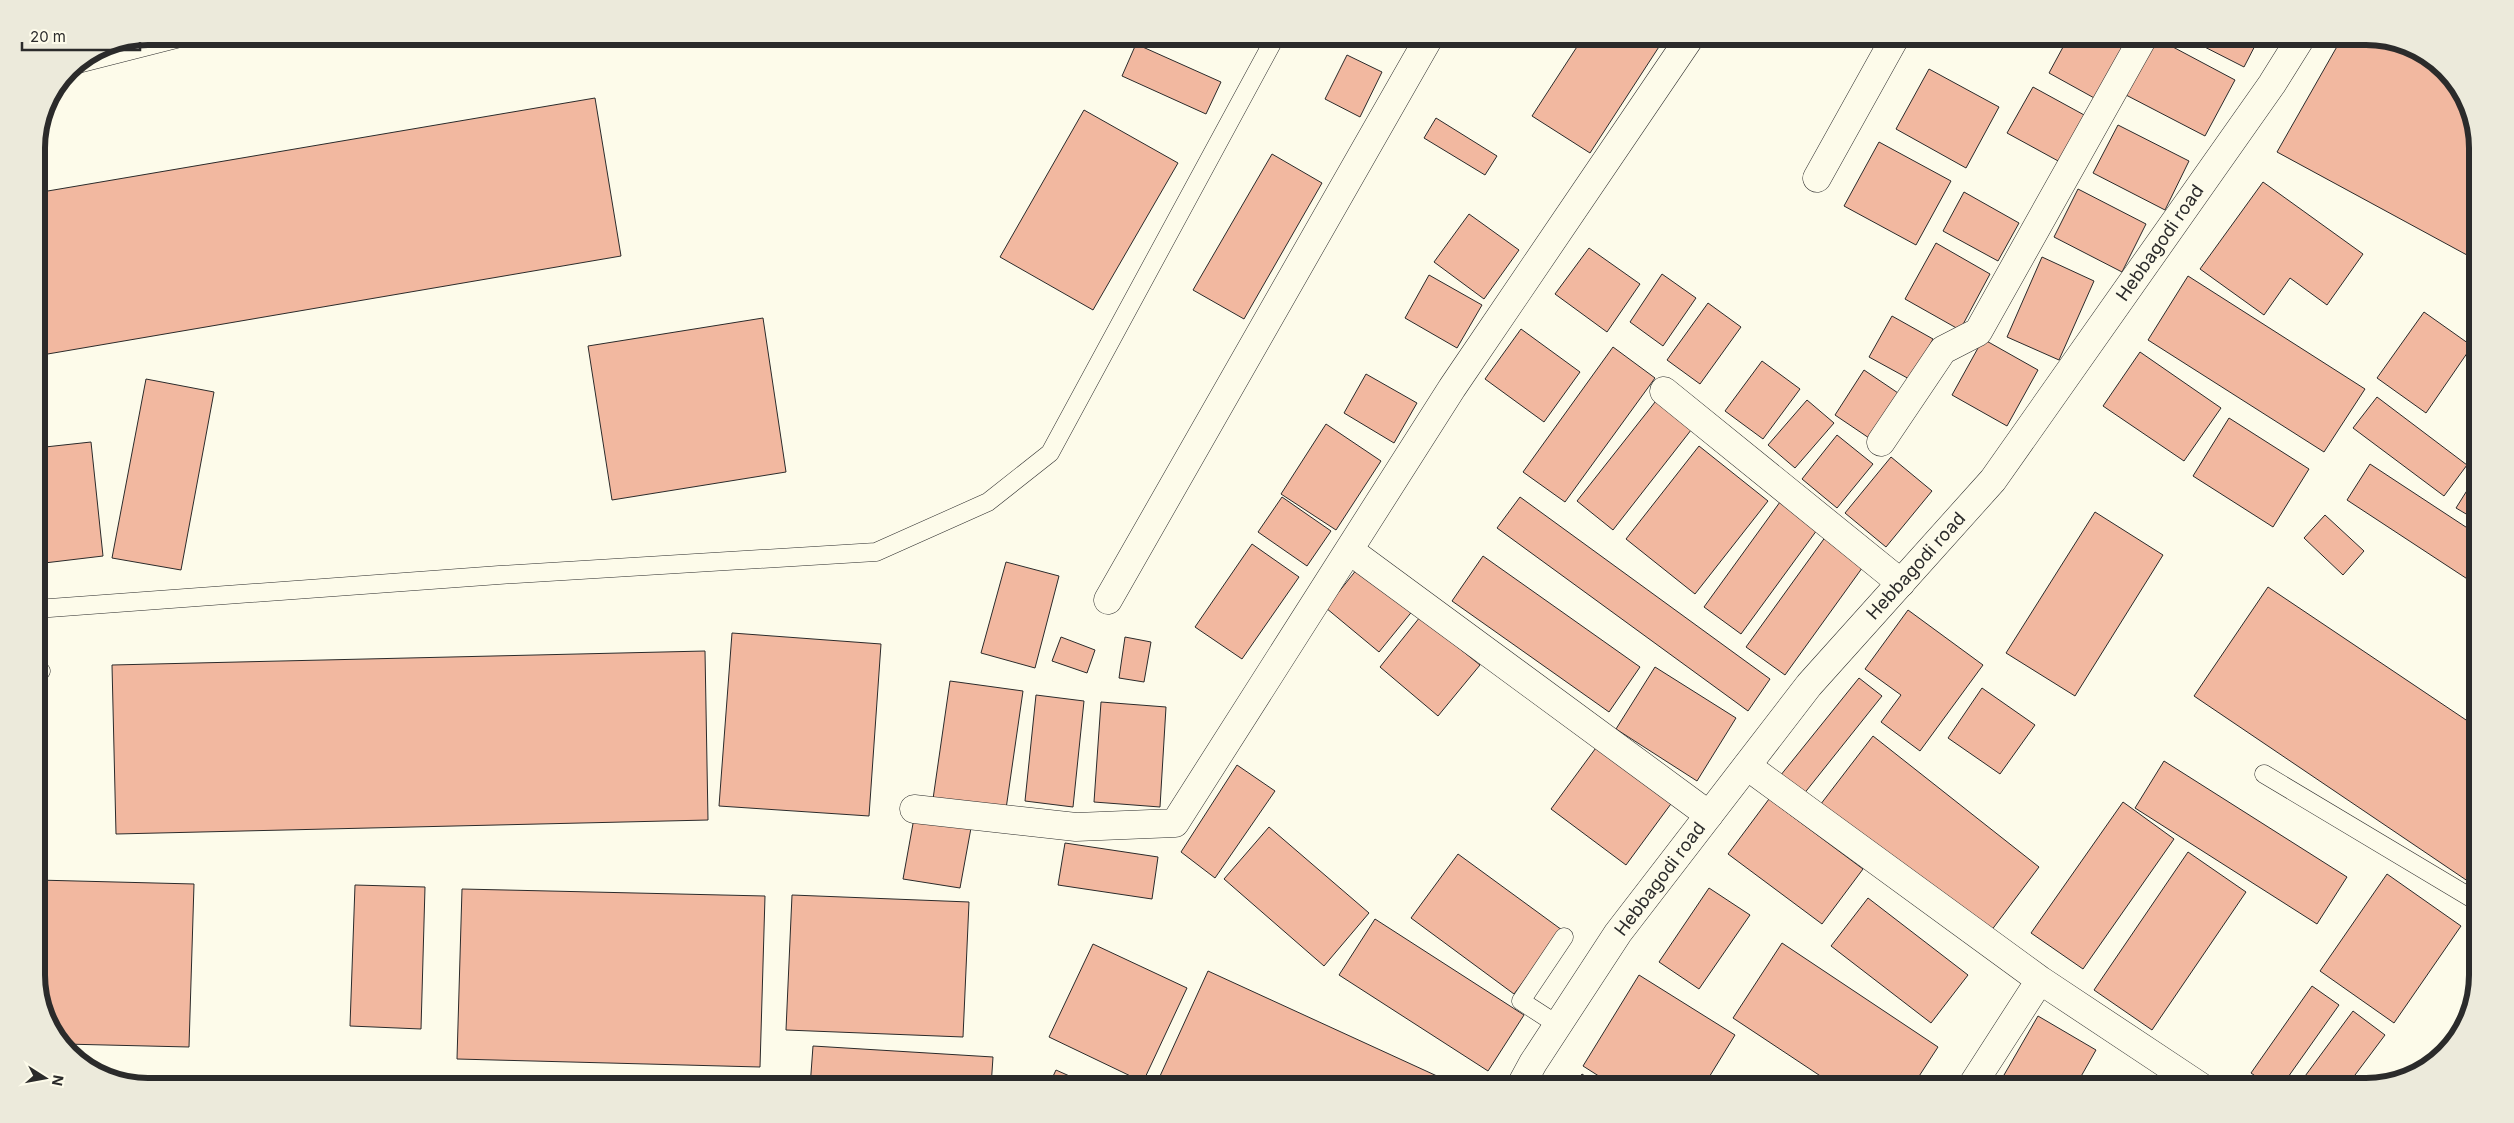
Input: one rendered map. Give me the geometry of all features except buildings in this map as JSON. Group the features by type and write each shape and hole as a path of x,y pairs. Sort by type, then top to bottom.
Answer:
{"street":[{"path":"1108,600 1425,45"},
{"path":"914,809 1076,827 1175,823 1452,388 1685,45"},
{"path":"1817,178 1891,45"},
{"path":"1881,442 1943,350 1978,332 2139,45"},
{"name":"Hebbagodi road","path":"1526,1078 1618,933 1809,685 1993,480 2272,84 2296,45"},
{"path":"1664,391 1901,583"},
{"path":"1349,550 1710,815"},
{"path":"1747,766 2040,980 2187,1078"},
{"path":"1977,1078 2040,980"}],"lane":[{"path":"93,61 154,45"},
{"path":"45,608 499,575 876,552 988,502 1050,453 1271,45"},
{"path":"2264,774 2469,897"},
{"path":"1558,1025 1521,1001 1564,937"}]}
